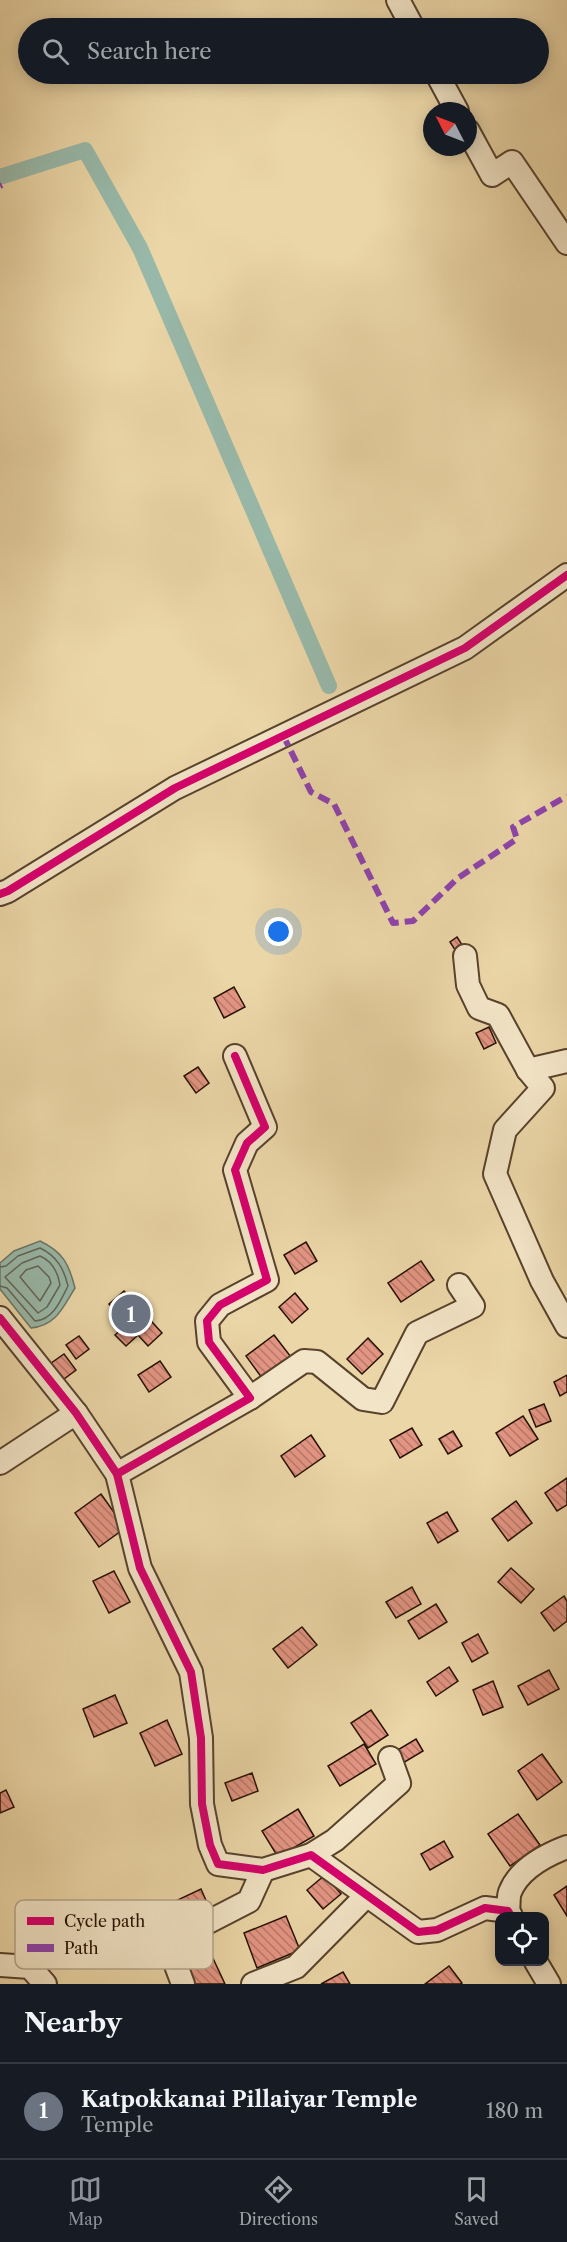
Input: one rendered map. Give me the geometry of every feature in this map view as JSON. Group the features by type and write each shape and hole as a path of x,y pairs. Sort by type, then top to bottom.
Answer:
{"street":[{"path":"398,0 408,18"},
{"path":"443,84 453,102"},
{"path":"477,148 492,175 512,162 567,243"},
{"path":"0,894 175,788 465,648 567,575"},
{"path":"465,957 468,985 479,1008 498,1015 528,1070 543,1088 505,1130 495,1174 542,1281 567,1326"},
{"path":"235,1056 265,1127 248,1143 236,1170 267,1280 220,1305 207,1321 209,1342 250,1398"},
{"path":"528,1070 567,1061"},
{"path":"117,1474 250,1398 304,1361 317,1362 363,1399 382,1402 417,1333 473,1306 459,1285"},
{"path":"0,1318 76,1413 117,1474 140,1568 192,1672 201,1738 202,1804 210,1845 218,1864 263,1870 311,1855 335,1840 399,1783 390,1758"},
{"path":"0,1463 76,1413"},
{"path":"510,1912 509,1893 519,1876 549,1854 567,1847"},
{"path":"311,1855 418,1932 437,1930 485,1908 502,1912"},
{"path":"213,1920 249,1901 263,1870"},
{"path":"253,1984 296,1967 366,1896"},
{"path":"0,1965 15,1966"},
{"path":"538,1966 549,1984"},
{"path":"32,1969 45,1984"},
{"path":"177,1969 183,1984"}],"water":[{"path":"40,1241 60,1254 70,1272 75,1288 53,1319 47,1324 31,1328 0,1289 0,1263 14,1251"}],"building":[{"path":"457,937 464,948 457,953 450,942"},
{"path":"234,987 245,1007 224,1018 214,998"},
{"path":"489,1027 496,1043 484,1049 476,1033"},
{"path":"198,1067 209,1083 196,1093 184,1076"},
{"path":"306,1242 317,1261 295,1274 284,1255"},
{"path":"421,1261 434,1280 401,1302 388,1283"},
{"path":"124,1291 162,1333 148,1346 138,1335 126,1346 115,1335 127,1324 109,1304"},
{"path":"295,1293 308,1309 292,1323 279,1307"},
{"path":"274,1335 291,1357 262,1378 246,1356"},
{"path":"79,1336 89,1349 76,1359 66,1345"},
{"path":"368,1338 383,1354 362,1374 347,1359"},
{"path":"64,1354 76,1370 60,1382 47,1366"},
{"path":"160,1361 171,1377 149,1392 138,1375"},
{"path":"567,1375 567,1392 560,1396 554,1382"},
{"path":"544,1404 551,1421 536,1427 529,1410"},
{"path":"523,1416 538,1439 510,1456 496,1433"},
{"path":"412,1428 422,1445 400,1458 390,1440"},
{"path":"453,1431 462,1446 448,1454 439,1439"},
{"path":"311,1435 325,1456 295,1477 281,1456"},
{"path":"567,1478 567,1505 557,1511 545,1493"},
{"path":"101,1494 125,1528 99,1547 75,1513"},
{"path":"516,1501 532,1523 508,1541 492,1519"},
{"path":"447,1512 458,1531 438,1543 427,1523"},
{"path":"511,1568 534,1589 521,1603 498,1582"},
{"path":"114,1571 130,1602 109,1613 93,1581"},
{"path":"412,1587 421,1604 396,1618 386,1602"},
{"path":"564,1596 567,1601 567,1621 554,1631 541,1613"},
{"path":"436,1604 447,1622 419,1639 408,1621"},
{"path":"302,1627 317,1645 288,1668 273,1649"},
{"path":"478,1634 488,1653 472,1662 462,1643"},
{"path":"449,1667 458,1681 436,1696 427,1682"},
{"path":"549,1670 559,1689 528,1705 518,1686"},
{"path":"493,1681 503,1707 483,1715 473,1690"},
{"path":"115,1695 127,1723 94,1737 83,1709"},
{"path":"371,1710 388,1735 368,1748 351,1723"},
{"path":"167,1720 182,1754 155,1766 140,1733"},
{"path":"416,1739 423,1751 403,1763 396,1751"},
{"path":"364,1744 376,1764 340,1786 328,1766"},
{"path":"542,1754 562,1782 537,1800 518,1771"},
{"path":"252,1773 258,1791 232,1801 225,1783"},
{"path":"6,1790 14,1807 0,1813 0,1793"},
{"path":"298,1809 314,1836 278,1857 262,1831"},
{"path":"518,1814 540,1845 510,1866 488,1834"},
{"path":"444,1841 453,1857 430,1870 421,1854"},
{"path":"325,1875 341,1894 323,1909 307,1890"},
{"path":"567,1886 567,1916 554,1895"},
{"path":"201,1889 206,1900 178,1900"},
{"path":"286,1916 300,1950 257,1968 244,1933"},
{"path":"213,1958 225,1984 195,1984 188,1969 213,1969"},
{"path":"449,1966 462,1983 425,1984"},
{"path":"343,1972 350,1984 321,1984"}],"waterway":[{"path":"0,177 85,150 140,248 329,686"}],"marked path":[{"path":"283,735 311,792 334,804 393,923 413,921 458,878 517,839 513,827 567,796"}],"cycle path":[{"path":"0,894 175,788 465,648 567,575"},
{"path":"117,1474 250,1398 209,1342 207,1321 220,1305 267,1280 235,1170 247,1143 265,1127 235,1056"},
{"path":"0,1318 76,1413 117,1474 140,1568 191,1672 201,1738 202,1804 210,1845 218,1864 263,1870 311,1855 418,1932 437,1930 485,1908 509,1912"}],"place":[{"name":"Katpokkanai Pillaiyar Temple","path":"131,1314"}]}
